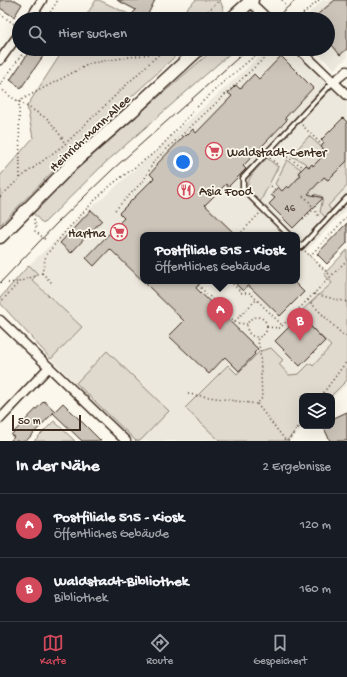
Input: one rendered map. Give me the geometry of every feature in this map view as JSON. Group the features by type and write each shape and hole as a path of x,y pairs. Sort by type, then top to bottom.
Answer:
{"main road":[{"path":"238,12 250,1"},
{"name":"Heinrich-Mann-Allee","path":"0,238 73,163 191,56"}],"street":[{"path":"34,12 42,0"},
{"path":"250,1 261,12"},
{"path":"0,60 12,44"},
{"path":"306,56 347,96"},
{"path":"333,82 347,72"},
{"path":"0,320 126,441"},
{"path":"0,419 50,367"}],"lane":[{"path":"286,232 243,189 243,178 333,82"},
{"path":"300,244 324,223 347,198"}],"path":[{"path":"50,12 58,0"},
{"path":"207,12 220,0"},
{"path":"282,0 286,5"},
{"path":"305,12 319,0"},
{"path":"0,14 12,22"},
{"path":"0,84 21,56"},
{"path":"19,101 91,63 136,56"},
{"path":"0,197 20,178 65,144 158,56"},
{"path":"42,273 46,255 95,200 111,185 158,150 196,108 221,84 255,56"},
{"path":"115,210 144,180 154,161 266,56"},
{"path":"0,88 48,119 65,144"},
{"path":"19,101 20,178"},
{"path":"297,120 322,145"},
{"path":"265,154 281,168"},
{"path":"288,157 302,166"},
{"path":"271,186 275,190"},
{"path":"303,196 308,200 324,223"},
{"path":"303,220 314,209"},
{"path":"242,232 263,210"},
{"path":"310,256 347,217"},
{"path":"35,232 47,242"},
{"path":"300,246 331,276"},
{"path":"267,327 280,328 347,260"},
{"path":"8,283 19,282 42,273"},
{"path":"42,273 52,283"},
{"path":"0,303 19,282"},
{"path":"233,284 242,293 250,293 283,325"},
{"path":"198,285 236,323 247,324"},
{"path":"313,294 347,302"},
{"path":"235,321 256,300"},
{"path":"308,300 342,335 347,336"},
{"path":"258,316 265,320 267,327 266,332 262,336 257,337 251,335 247,330 247,324 252,318 258,316"},
{"path":"257,337 260,350 262,398 257,404"},
{"path":"323,393 347,361"},
{"path":"188,394 257,404 287,441 299,426"}],"shaded area":[{"path":"96,0 99,0 124,12 88,12"},
{"path":"196,0 220,0 224,11 223,12 183,12"},
{"path":"323,0 347,0 347,58 334,69 321,56 335,56 335,12 310,12"},
{"path":"59,56 175,56 66,158 0,225 0,176 33,138 27,106"},
{"path":"206,56 227,56 105,163 43,224 32,212 95,152"},
{"path":"260,56 315,56 347,87 347,209 306,251 347,290 347,384 335,396 335,393 299,393 299,429 302,429 290,441 133,441 51,359 82,327 32,280 38,274 29,265"},
{"path":"309,136 327,152 313,166 312,165 309,167 305,163 291,156"},
{"path":"267,158 278,167 260,202 250,191 248,183 252,175"},
{"path":"287,160 301,169 298,173 301,175 294,183 299,189 295,194 287,186 282,191 275,184"},
{"path":"347,161 347,186 328,206 332,211 325,217 320,212 323,197 315,194 313,202 306,195 324,177 328,180"},
{"path":"347,250 347,380 334,393 299,393 299,428 286,441 220,441 185,408 228,365 237,374 260,351 271,348 283,360 279,364 289,375 299,374 310,363 313,366 331,346 298,314 332,283 324,274"},
{"path":"29,265 38,274 32,280 82,327 51,359 0,303 0,298"},
{"path":"107,351 169,411 140,441 136,441 76,383"},
{"path":"54,421 75,441 34,441"}],"building":[{"path":"0,0 15,0 22,4 17,12 12,12 12,16 0,8"},
{"path":"117,0 155,0 149,12 134,12 136,10"},
{"path":"335,0 347,0 347,49 340,55 335,49 335,12 320,12"},
{"path":"26,56 43,56 21,88 10,80"},
{"name":"Waldstadt-Center","path":"281,56 313,88 285,118 287,120 243,166 246,169 228,187 226,184 205,205 233,232 140,232 140,278 110,249 94,266 86,258 124,218 119,213 154,178 150,174 156,167 155,166 185,135 186,136 193,129 196,133 232,96 228,93 236,85 240,89 254,74 259,79"},
{"path":"343,118 347,122 347,161 328,180 324,177 308,194 323,198 293,228 269,204 275,198 271,195 278,187 282,191 287,186 289,188 301,175 298,173 306,165 309,167 312,164 313,166 327,152 321,147 324,143 321,140"},
{"path":"91,210 102,220 71,253 60,243"},
{"path":"347,223 347,243 327,264 317,254"},
{"name":"Waldstadt-Center","path":"146,284 199,284 196,288 258,349 239,371 225,357 209,374 169,336 184,321"},
{"path":"236,284 296,284 304,292 280,316 248,285 243,291"},
{"path":"300,316 325,341 300,366 275,341"},
{"path":"44,401 55,411 26,441 10,441 14,437 11,435"},
{"path":"63,403 101,441 82,441 53,413"},
{"path":"347,412 347,441 330,441 324,429 335,429 335,418"}],"tram line":[{"path":"282,12 296,0"},
{"path":"0,283 56,224 112,170 240,56"}],"place":[{"name":"Waldstadt-Center","path":"214,151"},
{"name":"Asia Food","path":"186,190"},
{"name":"Hartna","path":"119,232"},
{"name":"Postfiliale 515 - Kiosk","path":"220,330"},
{"name":"Waldstadt-Bibliothek","path":"300,341"}]}
